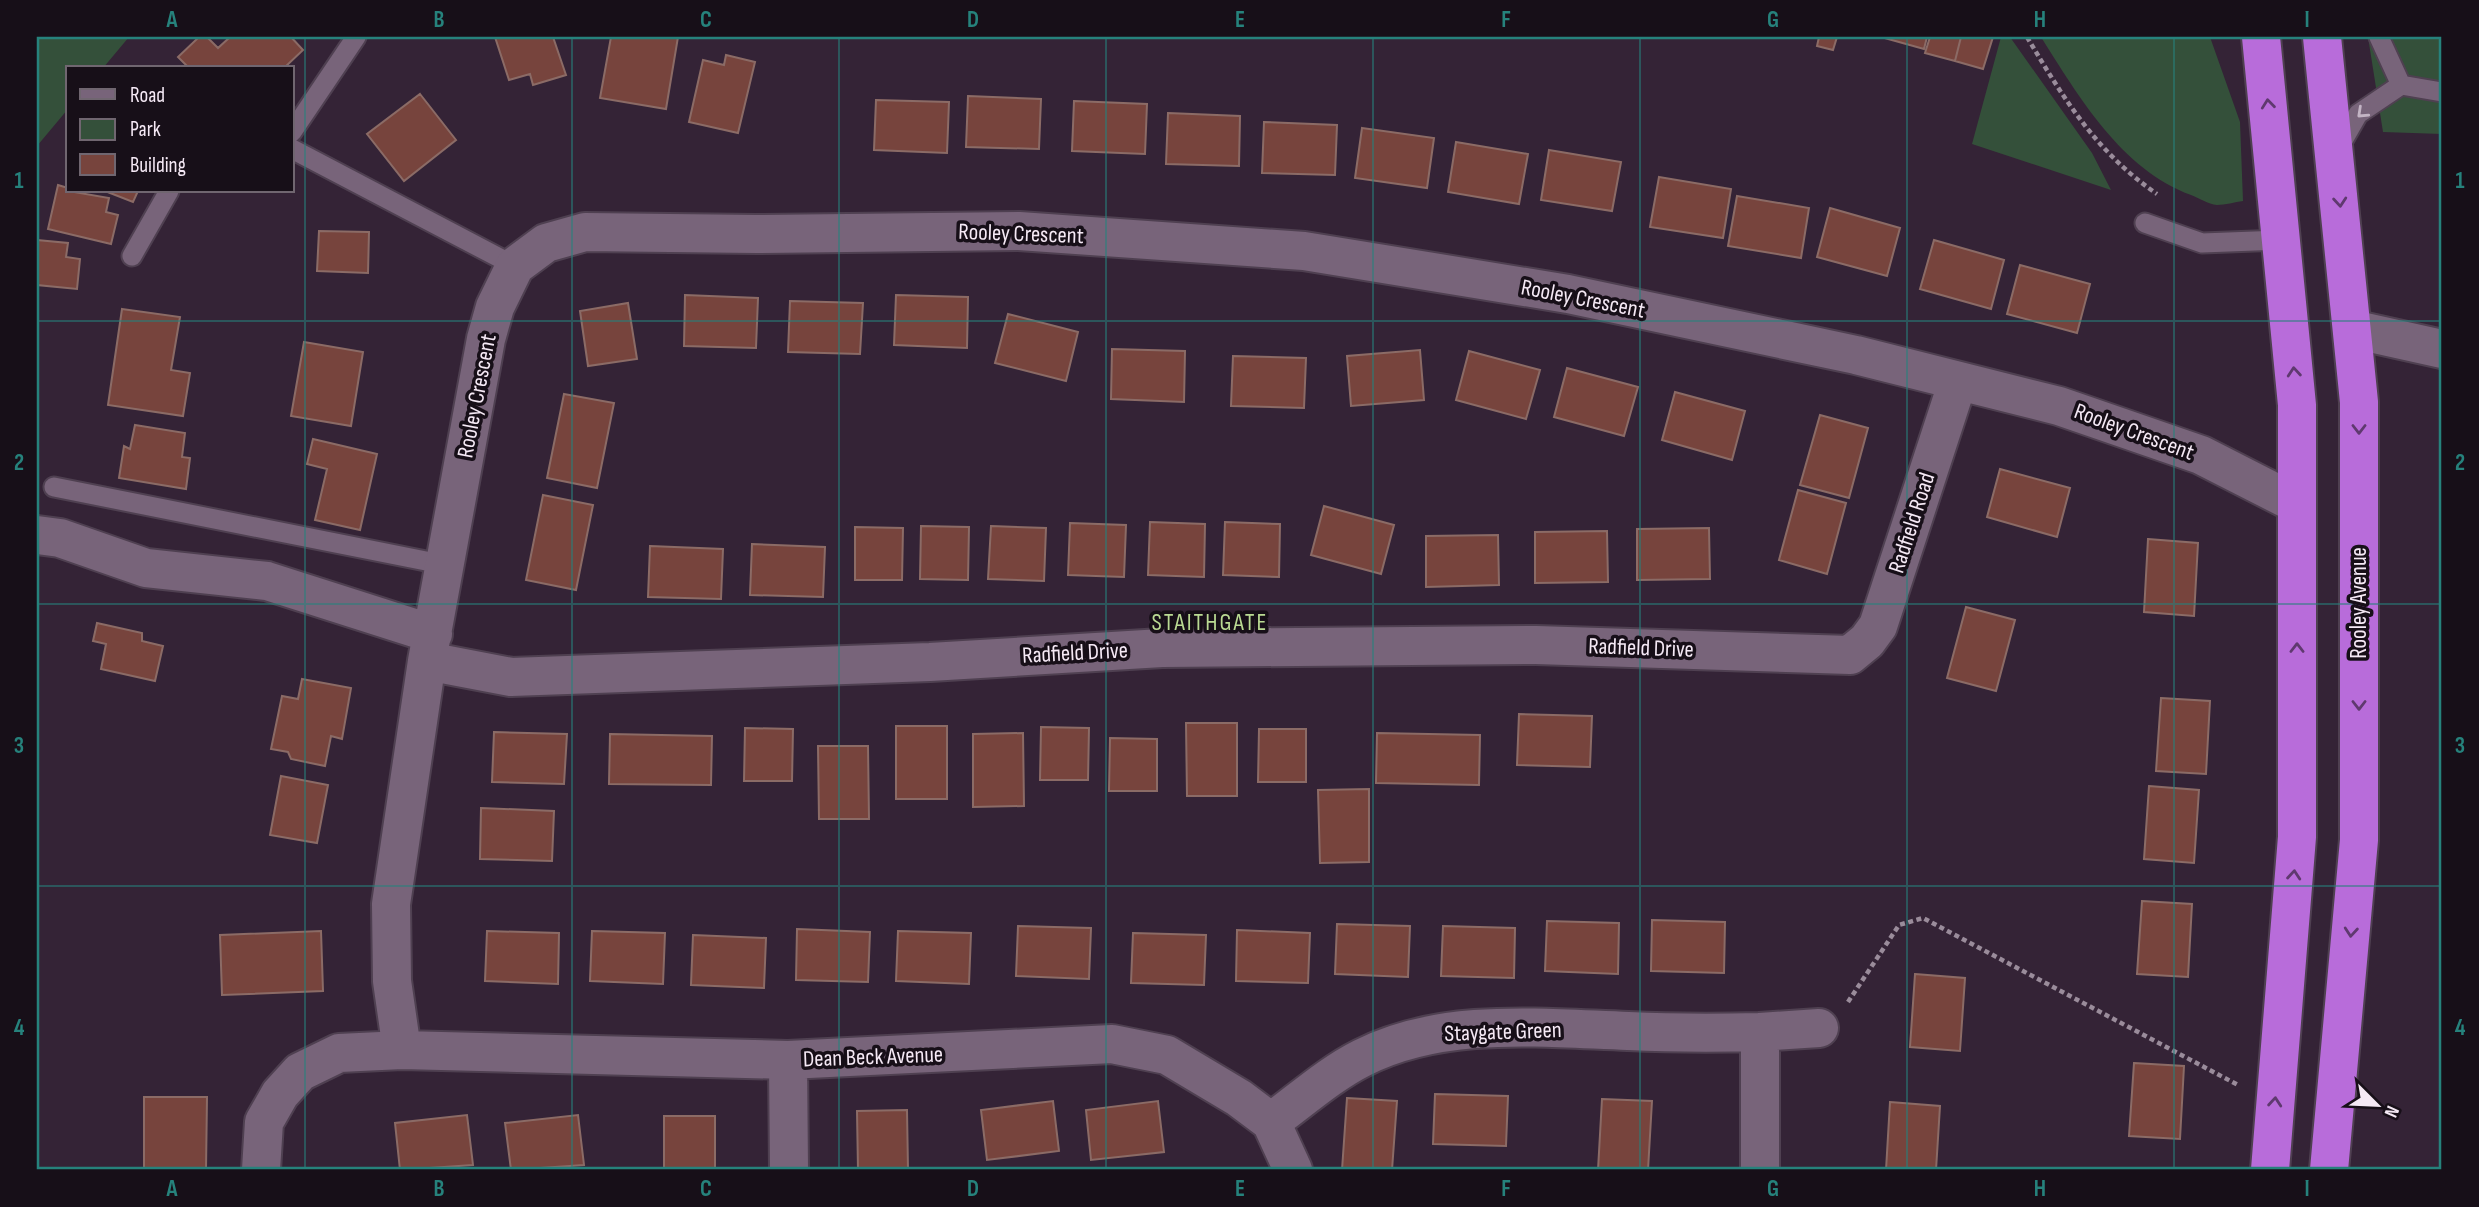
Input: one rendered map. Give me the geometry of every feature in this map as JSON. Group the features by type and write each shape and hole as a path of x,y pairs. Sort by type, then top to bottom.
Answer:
{"highway":[{"path":"2260,37 2297,405 2297,837 2270,1170"},
{"name":"Rooley Avenue","path":"2322,37 2359,402 2359,840 2329,1170"}],"street":[{"name":"Rooley Crescent","path":"402,1050 392,981 391,904 430,647 486,339 495,307 516,266 546,243 585,232 756,234 1019,231 1304,251 1568,294 1856,355 1958,380 2059,406 2201,456 2297,504"},
{"path":"2352,329 2442,349"},
{"name":"Radfield Road","path":"1850,655 1867,641 1878,626 1958,380"},
{"name":"Radfield Drive","path":"37,535 60,538 146,568 267,581 511,677 930,662 1162,648 1536,645 1850,655"},
{"name":"Staygate Green","path":"1271,1122 1361,1058 1401,1042 1447,1032 1527,1028 1688,1034 1819,1028"},
{"path":"1759,1170 1760,1032"},
{"name":"Dean Beck Avenue","path":"261,1170 264,1122 280,1094 300,1072 339,1053 402,1050 788,1060 1112,1044 1167,1055 1239,1098 1271,1122 1293,1170"},
{"path":"788,1060 789,1170"}],"lane":[{"path":"294,129 356,37"},
{"path":"2379,37 2401,85"},
{"path":"2335,153 2358,114 2401,85 2442,92"},
{"path":"294,150 516,266"},
{"path":"132,256 168,192"},
{"path":"2146,223 2202,243 2281,240"},
{"path":"54,487 446,565"}],"path":[{"path":"2027,37 2095,141 2129,174 2167,199"},
{"path":"1819,1028 1845,1007 1899,925 1923,918 2250,1091 2276,1094"}],"green space":[{"path":"37,37 129,37 105,66 66,66 66,111 37,146"},
{"path":"2001,37 2010,37 2092,153 2111,190 1972,144"},
{"path":"2041,37 2210,37 2240,122 2243,201 2220,205 2210,203 2166,183 2143,168 2104,129"},
{"path":"2368,37 2442,37 2442,134 2383,132"}],"building":[{"path":"199,37 207,37 218,48 230,37 291,37 303,50 286,66 187,66 178,57"},
{"path":"495,37 553,37 566,75 533,85 530,74 509,80"},
{"path":"611,37 678,37 666,109 600,98"},
{"path":"1819,37 1837,37 1833,50 1817,46"},
{"path":"1881,37 1927,37 1924,49"},
{"path":"1930,37 1961,37 1955,61 1925,53"},
{"path":"1961,37 1993,37 1983,69 1955,61"},
{"path":"726,55 755,62 738,133 689,122 703,60 724,65"},
{"path":"420,94 456,140 404,181 367,134"},
{"path":"968,96 1041,99 1039,149 966,147"},
{"path":"876,100 949,102 947,153 874,150"},
{"path":"1074,101 1147,104 1145,154 1072,151"},
{"path":"1168,113 1240,116 1239,166 1166,164"},
{"path":"1264,122 1337,125 1335,175 1262,173"},
{"path":"1362,128 1434,138 1427,188 1355,178"},
{"path":"1456,142 1528,154 1519,204 1448,192"},
{"path":"1549,150 1621,162 1612,211 1541,200"},
{"path":"1659,177 1731,189 1723,238 1650,227"},
{"path":"58,185 66,187 66,192 109,198 106,212 118,215 111,244 48,229"},
{"path":"108,192 138,192 133,202"},
{"path":"1737,196 1809,208 1801,258 1728,246"},
{"path":"1830,208 1900,228 1887,276 1817,257"},
{"path":"319,231 369,232 368,273 317,271"},
{"path":"37,240 68,243 66,257 80,259 77,289 37,285"},
{"path":"1934,240 2004,260 1991,309 1920,289"},
{"path":"2020,265 2090,284 2077,333 2007,314"},
{"path":"685,295 758,298 756,348 684,346"},
{"path":"896,295 968,297 967,348 894,345"},
{"path":"790,301 863,303 860,354 788,352"},
{"path":"628,303 637,359 588,366 580,311"},
{"path":"122,309 180,317 171,370 190,373 183,416 108,405"},
{"path":"1008,314 1078,332 1066,381 995,363"},
{"path":"304,342 363,352 351,426 291,416"},
{"path":"1112,349 1185,351 1184,402 1111,399"},
{"path":"1420,350 1424,400 1351,406 1347,356"},
{"path":"1469,351 1540,370 1526,419 1456,400"},
{"path":"1233,356 1306,358 1304,408 1231,406"},
{"path":"1567,368 1638,387 1624,436 1554,417"},
{"path":"1675,392 1745,411 1732,460 1662,440"},
{"path":"564,394 614,403 597,488 547,478"},
{"path":"1820,415 1868,428 1849,498 1800,485"},
{"path":"135,425 185,433 182,457 190,458 186,489 119,478 124,446 130,449"},
{"path":"313,439 377,454 360,530 315,520 327,469 307,464"},
{"path":"2000,469 2070,488 2057,537 1987,517"},
{"path":"1798,490 1846,503 1827,574 1779,560"},
{"path":"543,495 593,505 576,590 526,580"},
{"path":"1324,506 1394,525 1381,574 1311,555"},
{"path":"1150,522 1205,524 1204,577 1148,575"},
{"path":"1225,522 1280,524 1279,577 1223,575"},
{"path":"1070,523 1126,525 1124,577 1068,575"},
{"path":"921,526 969,527 968,580 920,579"},
{"path":"991,526 1046,528 1044,581 988,579"},
{"path":"855,527 903,528 902,580 855,580"},
{"path":"1709,528 1710,579 1637,580 1637,529"},
{"path":"1607,531 1608,582 1535,583 1535,532"},
{"path":"1498,535 1499,585 1426,587 1426,536"},
{"path":"2148,539 2198,543 2194,616 2144,612"},
{"path":"752,544 825,547 823,597 750,595"},
{"path":"650,546 723,549 721,599 648,597"},
{"path":"1966,607 2015,620 1996,691 1947,678"},
{"path":"97,623 142,633 142,641 163,646 155,681 101,669 106,644 93,641"},
{"path":"302,679 351,688 342,739 331,736 325,766 291,759 288,752 271,749 282,696 298,699"},
{"path":"2161,698 2210,701 2206,774 2156,771"},
{"path":"1519,714 1592,716 1590,767 1517,765"},
{"path":"1186,723 1237,723 1237,796 1187,796"},
{"path":"896,726 947,726 947,799 896,799"},
{"path":"1041,727 1089,728 1088,780 1040,780"},
{"path":"745,728 793,729 792,781 744,781"},
{"path":"1259,729 1306,729 1306,782 1258,782"},
{"path":"494,732 567,734 564,784 492,782"},
{"path":"1023,733 1024,806 973,807 973,734"},
{"path":"1377,733 1480,735 1479,785 1376,783"},
{"path":"610,734 712,736 711,785 609,784"},
{"path":"1110,738 1157,739 1157,791 1109,791"},
{"path":"818,746 868,746 869,819 819,819"},
{"path":"281,776 328,785 317,843 270,835"},
{"path":"2149,786 2199,790 2194,863 2144,859"},
{"path":"1369,789 1369,862 1320,863 1318,790"},
{"path":"481,808 554,811 552,861 480,859"},
{"path":"2142,901 2192,904 2188,977 2137,974"},
{"path":"1652,920 1725,922 1724,973 1651,971"},
{"path":"1547,921 1619,923 1618,974 1545,971"},
{"path":"1337,924 1410,926 1408,977 1335,974"},
{"path":"1018,926 1091,928 1089,979 1016,976"},
{"path":"1443,926 1515,928 1514,978 1441,976"},
{"path":"797,929 870,932 868,982 796,980"},
{"path":"1237,930 1310,933 1308,983 1236,981"},
{"path":"321,931 323,991 222,995 220,935"},
{"path":"487,931 559,933 558,984 485,981"},
{"path":"592,931 665,933 663,984 590,981"},
{"path":"898,931 971,933 969,984 896,981"},
{"path":"1133,933 1206,935 1204,985 1131,983"},
{"path":"693,935 766,938 764,988 691,985"},
{"path":"1915,974 1965,978 1960,1051 1910,1047"},
{"path":"2134,1063 2184,1066 2180,1139 2129,1136"},
{"path":"1435,1094 1508,1096 1506,1146 1433,1144"},
{"path":"144,1097 207,1097 206,1170 144,1170"},
{"path":"1347,1098 1397,1101 1392,1170 1342,1170"},
{"path":"1602,1099 1652,1101 1648,1170 1598,1170"},
{"path":"1053,1101 1059,1151 987,1160 981,1110"},
{"path":"1158,1101 1164,1152 1091,1160 1086,1110"},
{"path":"1890,1102 1940,1106 1936,1170 1886,1170"},
{"path":"907,1110 908,1170 858,1170 857,1111"},
{"path":"467,1115 473,1165 400,1170 395,1123"},
{"path":"578,1115 584,1165 511,1170 505,1123"},
{"path":"664,1116 715,1116 715,1170 664,1170"}],"district":[{"name":"STAITHGATE","path":"1210,622"}]}
